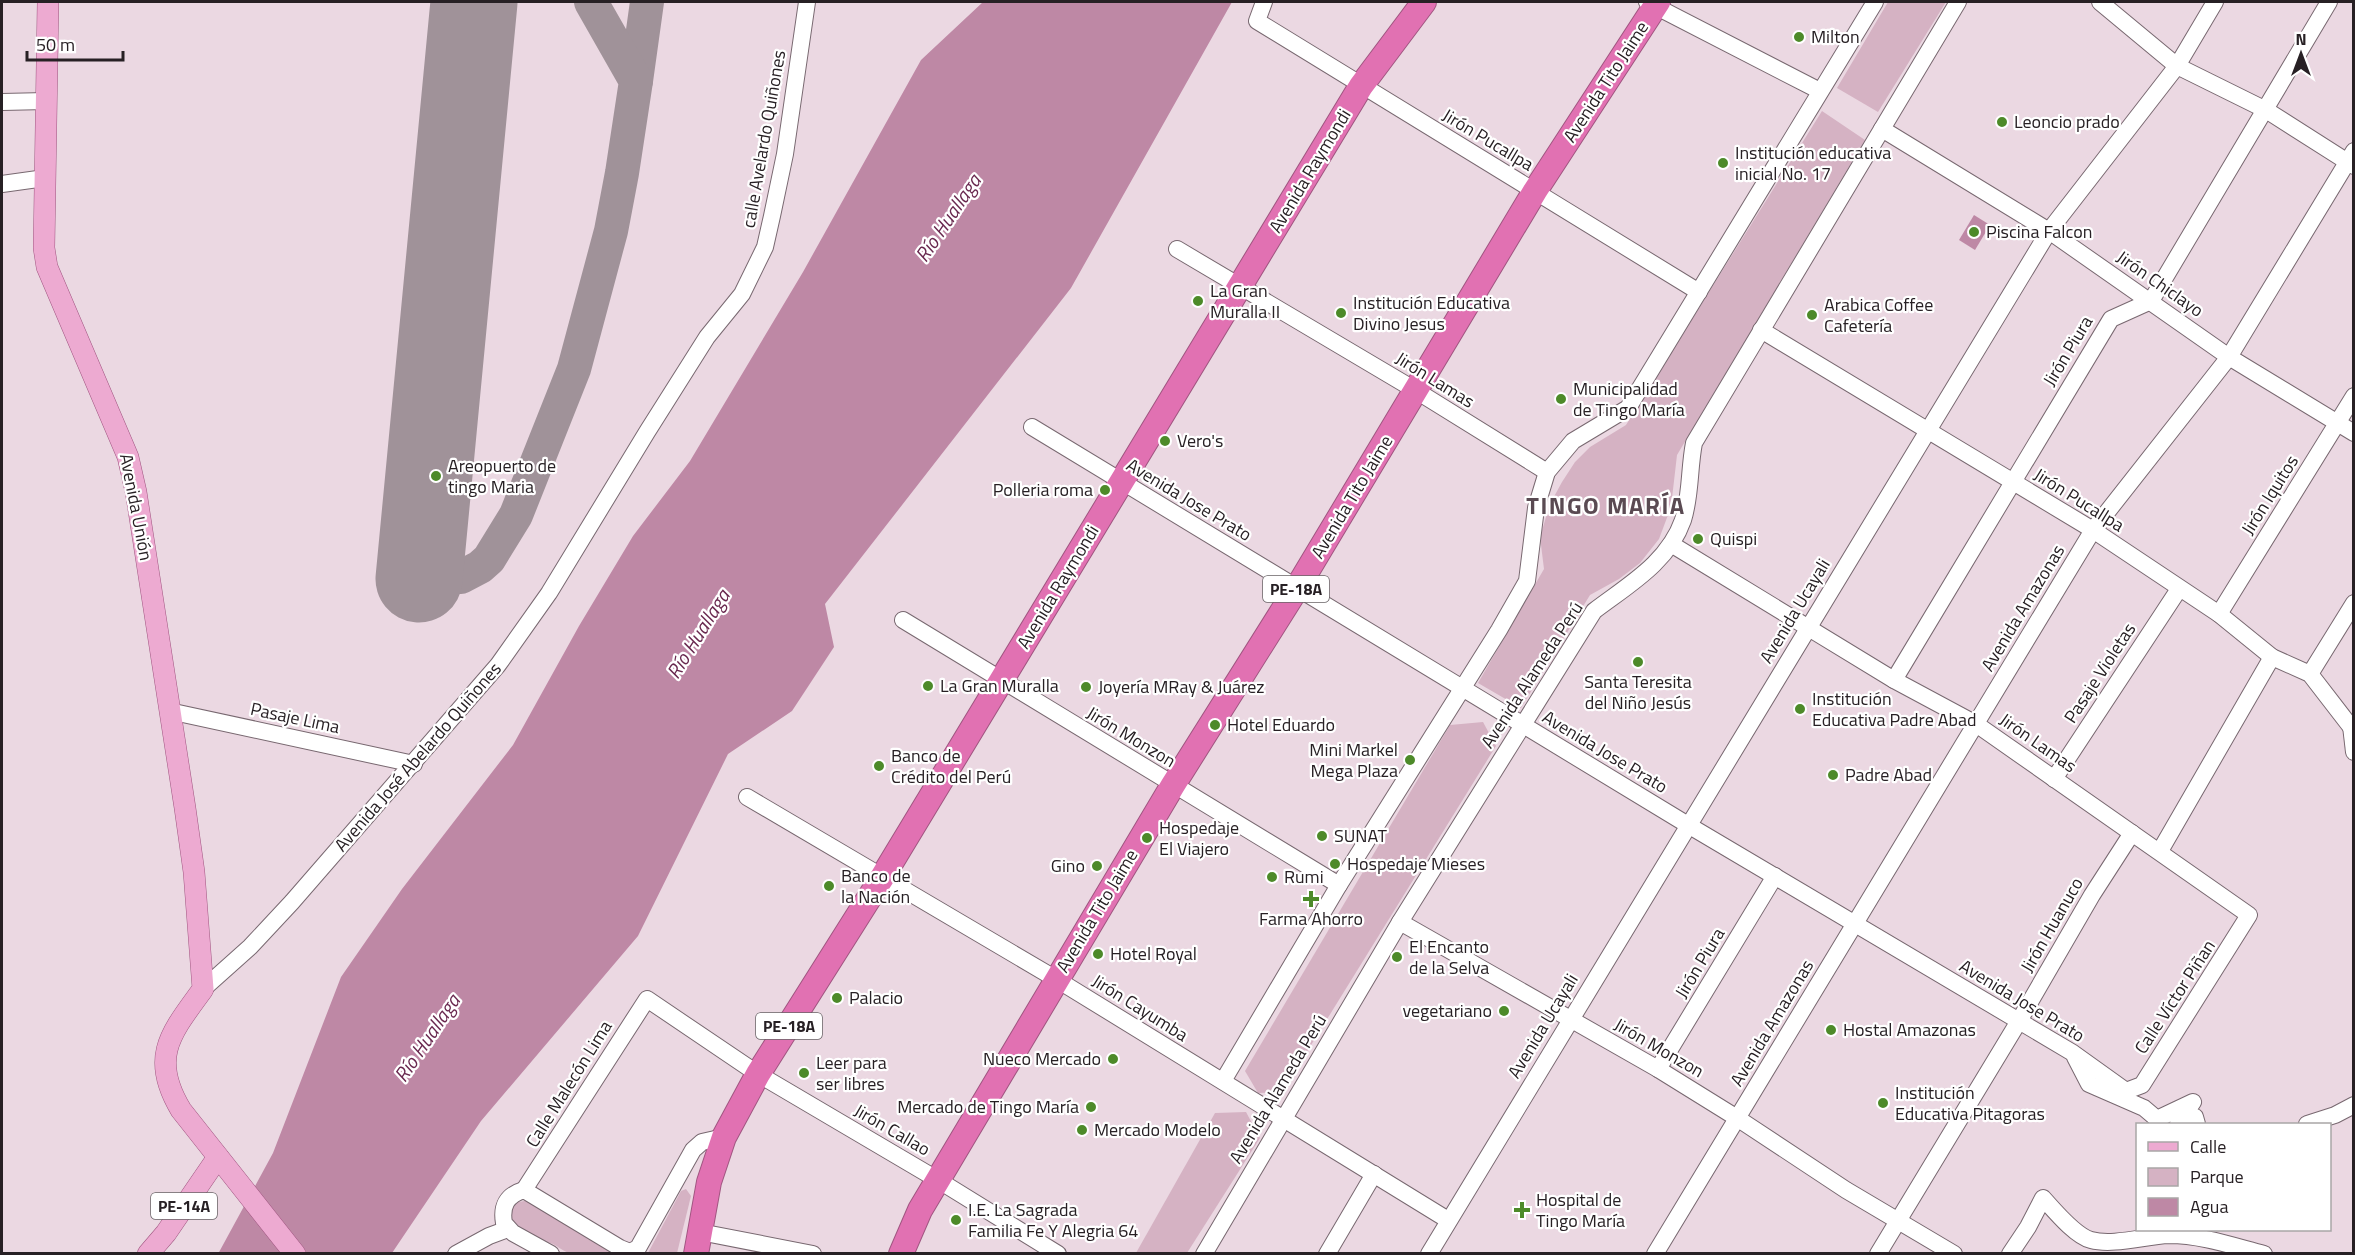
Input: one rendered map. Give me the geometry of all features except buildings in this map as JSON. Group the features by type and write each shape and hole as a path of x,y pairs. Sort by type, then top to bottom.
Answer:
{"highway":[{"name":"Avenida Raymondi","path":"698,1243 709,1182 724,1137 758,1074 883,876 1361,86 1424,2"},
{"name":"Avenida Tito Jaime","path":"938,1180 1173,785 1297,588 1535,191 1653,3"},
{"name":"PE-18A","path":"901,1254 920,1210 938,1180"}],"main road":[{"name":"Avenida Unión","path":"48,2 44,249 47,267 128,457 136,492 194,872 203,989"},
{"name":"Avenida José Abelardo Quiñones","path":"203,989 177,1025 166,1046 166,1071 172,1096 224,1164"},
{"name":"PE-14A","path":"148,1254 224,1164 296,1254"}],"street":[{"name":"calle Avelardo Quiñones","path":"707,337 742,294 765,247 785,154 807,2"},
{"name":"Jirón Pucallpa","path":"1264,2 1257,21 1699,292"},
{"path":"1222,1081 1339,885 1499,630 1527,581 1536,508 1547,472 1573,441 1628,408 1875,2"},
{"name":"Avenida Alameda Perú","path":"1204,1254 1282,1118 1400,922 1594,611 1640,578 1671,544 1683,521 1694,443 1958,2"},
{"path":"2100,2 2178,66 2266,110 2351,159"},
{"name":"Avenida Ucayali","path":"1429,1254 2049,231 2178,66 2215,2"},
{"path":"2151,301 2329,2"},
{"path":"1653,3 1820,91"},
{"path":"2,102 46,101"},
{"name":"Jirón Chiclayo","path":"1882,129 2049,231 2229,357 2354,434"},
{"name":"Avenida Amazonas","path":"1655,1254 2093,530 2229,357 2351,159"},
{"path":"2,184 45,178"},
{"name":"Jirón Lamas","path":"1177,249 1416,390 1547,472"},
{"name":"Jirón Piura","path":"1894,680 2111,319 2151,301"},
{"name":"Jirón Pucallpa","path":"1761,330 2093,530 2219,614 2272,657 2310,674 2352,728"},
{"name":"Avenida José Abelardo Quiñones","path":"203,989 250,947 292,902 498,665 549,593 646,432 707,337"},
{"name":"Jirón Iquitos","path":"2219,614 2354,396"},
{"name":"Avenida Jose Prato","path":"1032,427 1688,825 2073,1053 2126,1091"},
{"name":"Jirón Lamas","path":"1671,544 1807,629 1894,680 1976,723 2132,833 2160,850 2249,915"},
{"name":"Pasaje Violetas","path":"2054,779 2179,589"},
{"path":"2310,674 2354,603"},
{"name":"Jirón Monzon","path":"903,620 1339,885"},
{"path":"2160,850 2272,657"},
{"name":"Pasaje Lima","path":"169,711 414,764"},
{"path":"2352,728 2354,752"},
{"name":"Jirón Cayumba","path":"747,797 1056,979 1448,1221"},
{"name":"Jirón Huanuco","path":"1878,1254 2019,1021 2092,895 2132,833"},
{"name":"Jirón Piura","path":"1658,1069 1775,876"},
{"name":"Calle Víctor Piñan","path":"2126,1091 2142,1084 2249,915"},
{"name":"Jirón Monzon","path":"1400,922 1658,1069 1846,1190 1954,1254"},
{"name":"Jirón Callao","path":"647,999 758,1074 1058,1254"},
{"name":"Calle Malecón Lima","path":"508,1229 504,1223 504,1204 514,1193 524,1191 647,999"},
{"path":"2073,1053 2089,1084 2144,1108 2157,1119 2193,1102 2179,1123"},
{"path":"2313,1123 2354,1105"},
{"path":"2186,1123 2190,1117 2195,1117 2196,1123"},
{"path":"524,1191 630,1252 638,1248 693,1150 702,1142 724,1137"},
{"path":"1327,1254 1374,1174"},
{"path":"2010,1254 2028,1227 2043,1198 2078,1233 2090,1240 2108,1241 2169,1235 2201,1238 2264,1254"},
{"path":"456,1254 489,1236 508,1229 551,1254"},
{"path":"698,1243 813,1254"}],"green space":[{"path":"1888,2 1946,2 1878,112 1837,88"},
{"path":"1822,111 1865,140 1677,455 1671,507 1659,539 1640,563 1619,579 1590,595 1521,708 1478,683 1544,569 1540,537 1550,504 1575,462 1590,447 1626,425"},
{"path":"1483,722 1496,746 1282,1092 1258,1093 1245,1071 1450,725"},
{"path":"1246,1112 1260,1138 1187,1253 1136,1253 1215,1113"},
{"path":"686,1189 691,1196 677,1253 648,1253 681,1191"},
{"path":"529,1200 613,1253 570,1253 531,1236 515,1223 509,1208 514,1203"}],"water":[{"name":"Río Huallaga","path":"983,2 1232,2 1071,288 825,604 834,647 792,711 728,754 638,936 481,1121 392,1253 218,1254 273,1153 341,977 402,889 513,745 579,626 633,536 690,461 803,272 921,60"},
{"name":"Piscina Falcon","path":"1974,215 1990,225 1975,250 1959,240"}],"taxiway":[{"path":"422,548 437,568 461,577 480,567 489,559 516,515 574,369 611,231 636,81 591,2"},
{"path":"636,81 647,2"}],"runway":[{"path":"419,579 474,2"}],"place":[{"name":"Milton","path":"1799,37"},
{"name":"Leoncio prado","path":"2002,122"},
{"name":"Institución educativa inicial No. 17","path":"1723,163"},
{"name":"Piscina Falcon","path":"1974,232"},
{"name":"La Gran Muralla II","path":"1198,301"},
{"name":"Institución Educativa Divino Jesus","path":"1341,313"},
{"name":"Arabica Coffee Cafetería","path":"1812,315"},
{"name":"Municipalidad de Tingo María","path":"1561,399"},
{"name":"Vero's","path":"1165,441"},
{"name":"Areopuerto de tingo Maria","path":"436,476"},
{"name":"Polleria roma","path":"1105,490"},
{"name":"Quispi","path":"1698,539"},
{"name":"Santa Teresita del Niño Jesús","path":"1638,662"},
{"name":"La Gran Muralla","path":"928,686"},
{"name":"Joyería MRay & Juárez","path":"1086,687"},
{"name":"Institución Educativa Padre Abad","path":"1800,709"},
{"name":"Hotel Eduardo","path":"1215,725"},
{"name":"Mini Markel Mega Plaza","path":"1410,760"},
{"name":"Banco de Crédito del Perú","path":"879,766"},
{"name":"Padre Abad","path":"1833,775"},
{"name":"SUNAT","path":"1322,836"},
{"name":"Hospedaje El Viajero","path":"1147,838"},
{"name":"Hospedaje Mieses","path":"1335,864"},
{"name":"Gino","path":"1097,866"},
{"name":"Rumi","path":"1272,877"},
{"name":"Banco de la Nación","path":"829,886"},
{"name":"Farma Ahorro","path":"1311,899"},
{"name":"Hotel Royal","path":"1098,954"},
{"name":"El Encanto de la Selva","path":"1397,957"},
{"name":"Palacio","path":"837,998"},
{"name":"vegetariano","path":"1504,1011"},
{"name":"Hostal Amazonas","path":"1831,1030"},
{"name":"Nueco Mercado","path":"1113,1059"},
{"name":"Leer para ser libres","path":"804,1073"},
{"name":"Institución Educativa Pitagoras","path":"1883,1103"},
{"name":"Mercado de Tingo María","path":"1091,1107"},
{"name":"Mercado Modelo","path":"1082,1130"},
{"name":"Hospital de Tingo María","path":"1522,1210"},
{"name":"I.E. La Sagrada Familia Fe Y Alegria 64","path":"956,1220"}],"district":[{"name":"TINGO MARÍA","path":"1606,506"}]}
